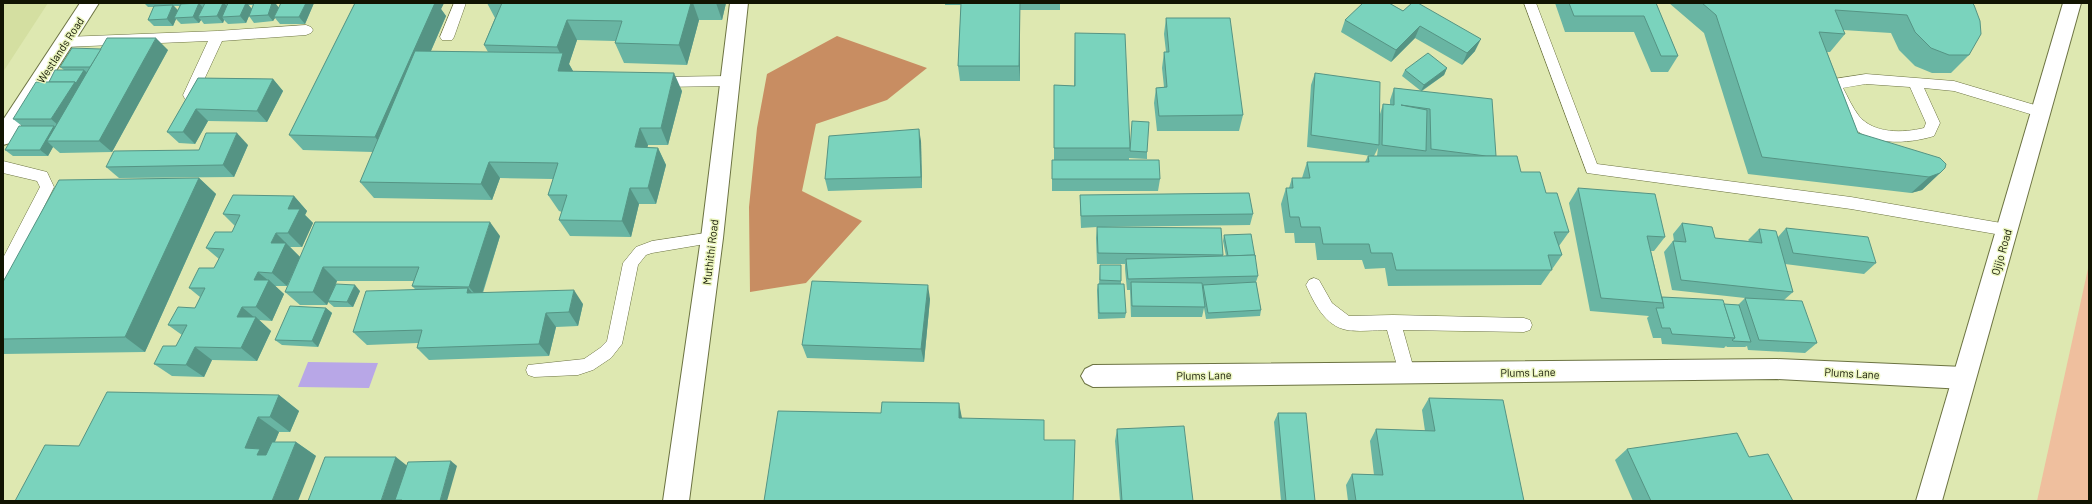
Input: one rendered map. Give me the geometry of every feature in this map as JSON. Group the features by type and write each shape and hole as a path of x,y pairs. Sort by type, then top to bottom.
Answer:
{"street":[{"name":"Westlands Road","path":"3,137 90,3"},
{"name":"Muthithi Road","path":"676,501 712,238 739,3"},
{"name":"Ojijo Road","path":"1929,501 2072,3"},
{"name":"Plums Lane","path":"1093,376 1777,369 1964,378"}],"lane":[{"path":"447,37 460,3"},
{"path":"1530,3 1592,169 1851,203 2007,230"},
{"path":"65,42 217,36 306,30"},
{"path":"185,105 217,36"},
{"path":"1915,82 1933,124 1929,132 1918,135 1882,135 1869,131 1856,123 1836,88 1839,83 1846,80 1866,79 1915,82 1954,86 2040,112"},
{"path":"644,82 730,82"},
{"path":"3,167 42,176 47,187 3,273"},
{"path":"534,370 570,369 590,365 606,355 614,344 631,263 640,251 652,247 712,238"},
{"path":"1314,285 1321,302 1333,315 1347,323 1394,322 1524,325"},
{"path":"1394,322 1407,373"}],"shaded area":[{"path":"3,3 48,3 3,72"},
{"path":"837,36 927,68 887,100 816,124 802,191 862,221 806,283 750,292 749,207 757,128 767,74"},
{"path":"2089,264 2089,501 2037,501"},
{"path":"308,362 378,363 369,388 298,387"}],"building":[{"path":"199,3 193,17 174,18 181,4"},
{"path":"205,3 223,3 217,16 198,17"},
{"path":"228,3 246,3 240,16 222,17"},
{"path":"254,3 272,3 268,15 249,16"},
{"path":"281,3 306,3 299,17 274,17"},
{"path":"355,3 435,3 375,137 289,135"},
{"path":"502,3 691,3 679,45 615,43 622,21 567,20 557,47 484,45"},
{"path":"961,3 1020,3 1019,66 958,66"},
{"path":"1363,3 1389,3 1403,11 1412,3 1418,3 1481,39 1467,53 1420,26 1396,50 1345,20"},
{"path":"1569,3 1656,3 1678,56 1661,56 1644,16 1574,16"},
{"path":"1702,3 1972,3 1980,21 1981,34 1969,55 1949,55 1931,48 1915,32 1907,15 1835,10 1845,34 1819,32 1858,133 1940,158 1946,164 1945,168 1940,173 1929,177 1762,157 1716,15"},
{"path":"173,5 167,19 148,20 154,6"},
{"path":"1166,18 1230,18 1243,115 1159,116 1156,88 1167,87 1164,52 1169,52"},
{"path":"1075,33 1125,34 1130,148 1054,148 1054,85 1075,86"},
{"path":"107,38 156,38 99,141 47,141"},
{"path":"72,48 101,49 90,67 60,67"},
{"path":"415,51 563,53 558,71 674,73 661,128 640,128 635,147 658,148 648,188 630,188 622,221 559,220 567,195 548,195 558,163 489,162 481,184 360,182"},
{"path":"1428,53 1447,68 1424,85 1405,70"},
{"path":"55,70 84,70 76,83 49,82"},
{"path":"1315,73 1380,82 1379,145 1311,135"},
{"path":"198,78 273,79 257,111 196,109 183,132 167,132"},
{"path":"36,82 75,82 51,119 13,119"},
{"path":"1394,88 1492,99 1496,156 1431,149 1430,109 1401,105 1427,110 1426,151 1382,145 1383,104 1394,105"},
{"path":"1132,121 1149,122 1147,152 1130,151"},
{"path":"19,126 54,126 40,150 5,150"},
{"path":"919,129 921,177 825,179 829,136"},
{"path":"206,133 237,133 223,165 106,167 114,151 199,150"},
{"path":"1368,156 1517,156 1521,172 1540,172 1546,193 1557,193 1569,232 1554,232 1562,255 1548,255 1552,270 1396,270 1392,253 1371,253 1369,244 1323,244 1320,227 1301,227 1299,217 1290,217 1286,188 1293,188 1292,178 1310,178 1307,162 1369,162"},
{"path":"1052,160 1159,160 1160,179 1052,179"},
{"path":"199,178 125,337 3,339 3,282 59,180"},
{"path":"1578,188 1655,194 1665,237 1647,236 1663,303 1601,298"},
{"path":"1249,193 1253,214 1081,216 1080,195"},
{"path":"233,195 294,196 288,209 300,209 288,233 276,233 271,243 286,243 272,273 258,272 254,280 269,280 256,307 242,307 237,317 256,317 241,348 195,347 186,365 154,364 163,346 176,346 187,325 168,325 178,307 195,308 205,288 189,288 199,268 214,268 224,249 206,248 215,232 232,232 240,215 223,214"},
{"path":"315,222 490,222 469,287 412,286 419,267 323,267 313,292 285,292"},
{"path":"1682,223 1712,227 1715,238 1762,243 1759,229 1776,231 1793,292 1681,280 1673,241 1686,242"},
{"path":"1097,227 1221,228 1223,255 1098,253"},
{"path":"1786,228 1868,237 1876,263 1793,253"},
{"path":"1251,234 1255,255 1228,256 1224,235"},
{"path":"1255,255 1258,276 1128,279 1126,259"},
{"path":"1100,265 1121,265 1121,281 1100,280"},
{"path":"812,281 928,285 921,349 802,345"},
{"path":"1131,282 1202,283 1205,307 1132,306"},
{"path":"1256,282 1261,310 1208,313 1203,285"},
{"path":"336,284 355,285 347,302 328,301"},
{"path":"1098,284 1124,284 1126,313 1099,313"},
{"path":"468,288 467,293 574,290 569,312 546,313 539,344 417,348 422,330 353,332 366,291"},
{"path":"1662,297 1723,300 1735,338 1672,334 1670,328 1662,328 1656,308 1664,308"},
{"path":"1745,298 1802,301 1817,343 1759,340"},
{"path":"1724,304 1739,305 1751,342 1732,340 1735,338"},
{"path":"290,306 326,308 312,341 275,340"},
{"path":"107,392 279,395 270,417 258,417 245,448 260,449 257,455 266,455 272,442 296,442 272,501 15,501 45,445 79,446"},
{"path":"1429,398 1503,400 1524,501 1356,501 1352,474 1383,475 1376,429 1435,431"},
{"path":"882,402 959,403 959,418 1044,420 1044,440 1075,440 1073,501 764,501 778,411 881,413"},
{"path":"1278,413 1306,413 1315,501 1286,501"},
{"path":"1184,426 1193,501 1122,501 1117,429"},
{"path":"1737,433 1749,457 1768,454 1793,501 1651,501 1627,449"},
{"path":"325,457 396,457 381,501 308,501"},
{"path":"451,461 440,501 395,500 408,462"}]}
